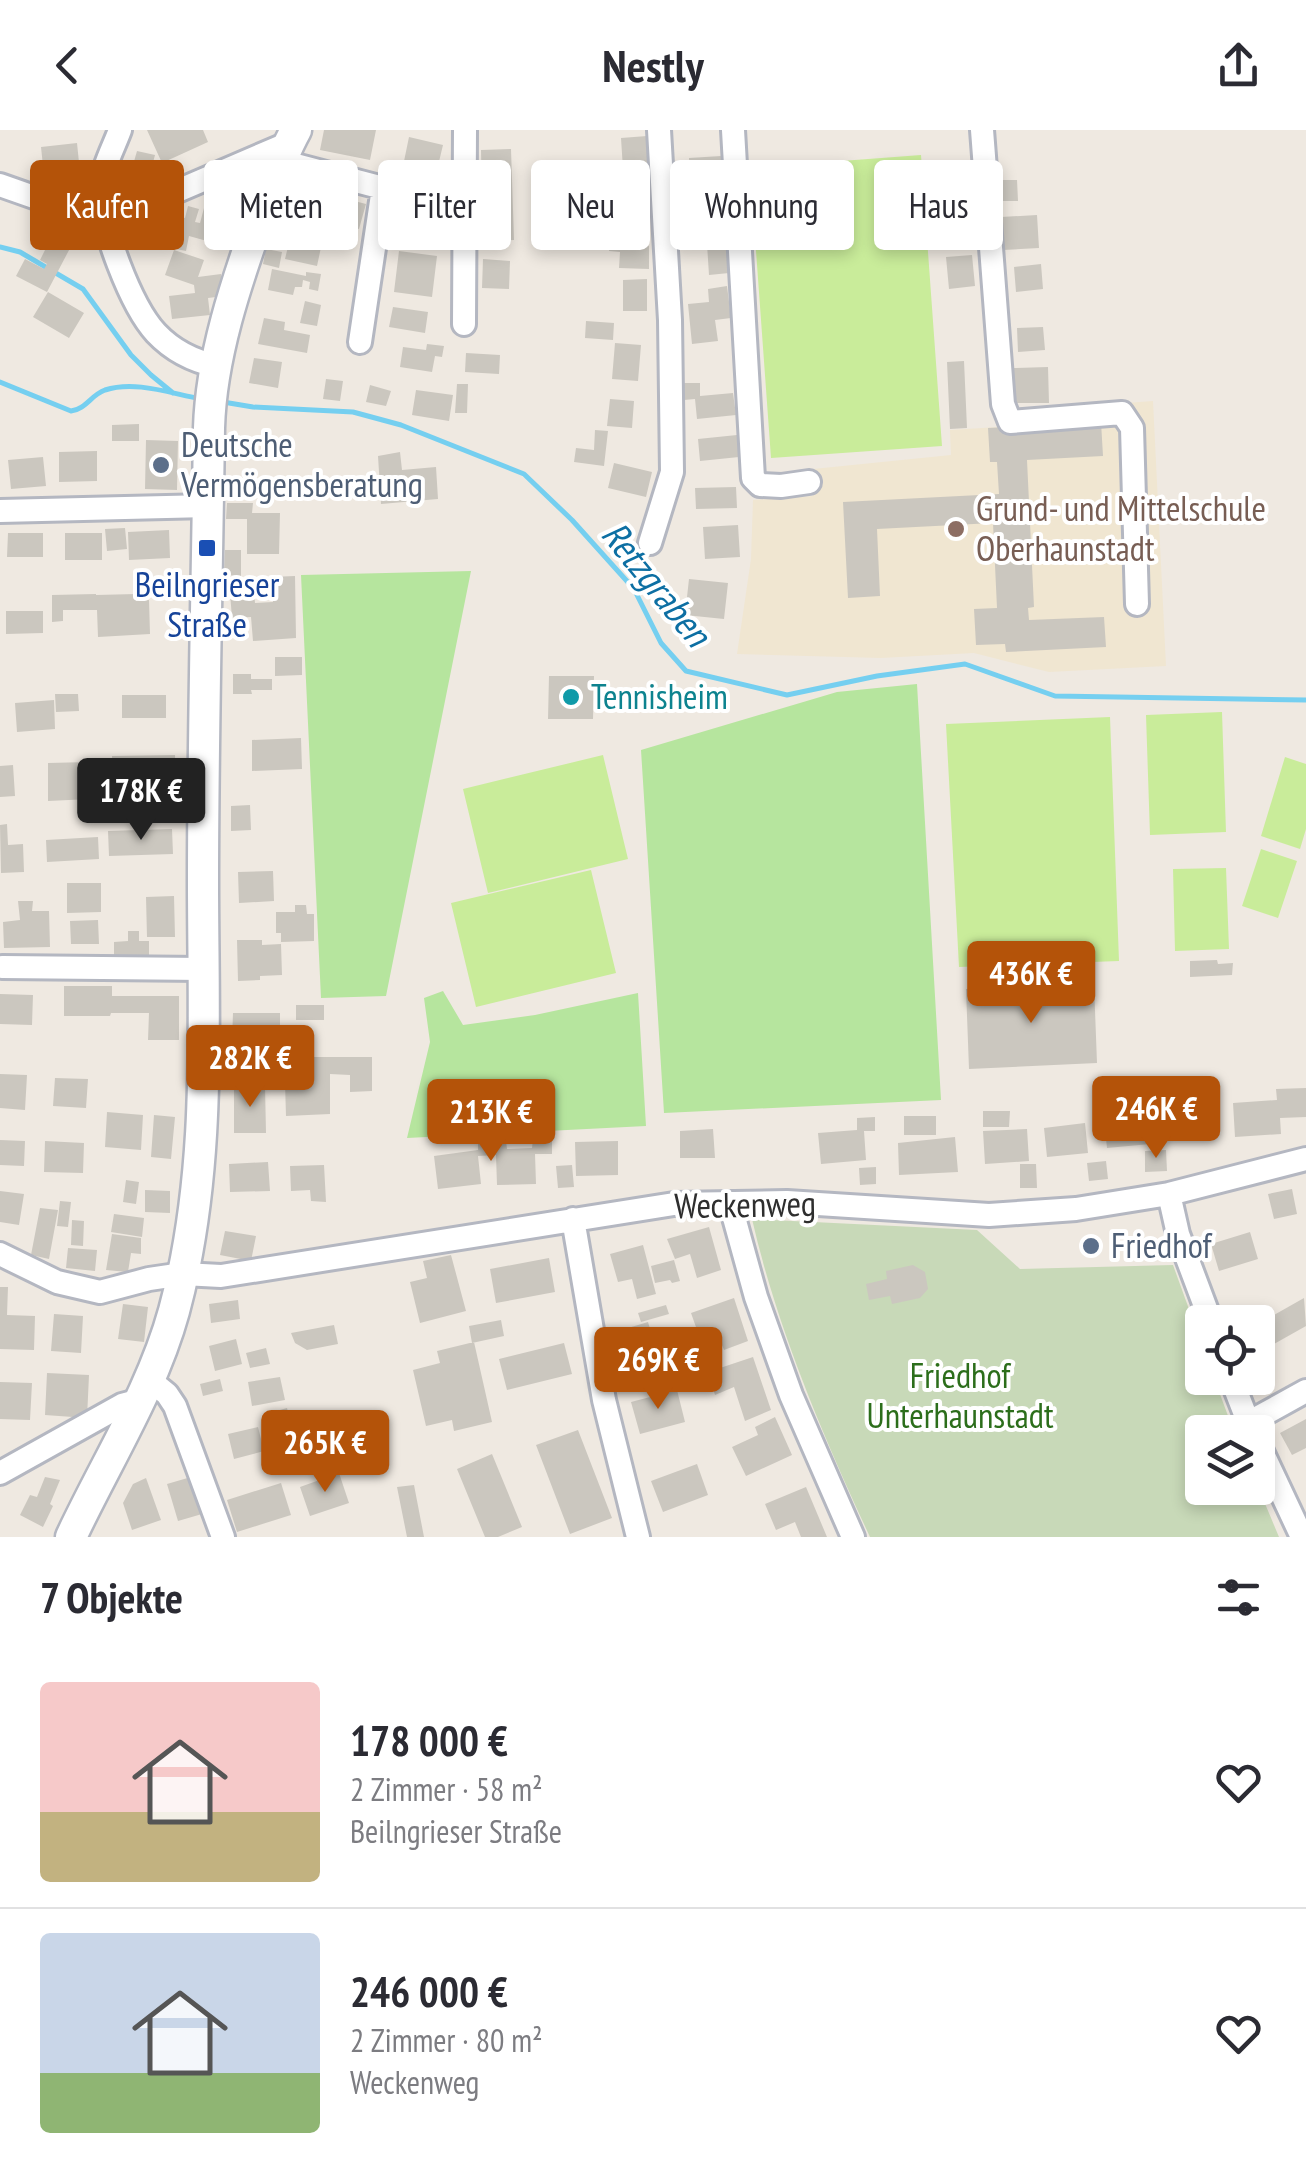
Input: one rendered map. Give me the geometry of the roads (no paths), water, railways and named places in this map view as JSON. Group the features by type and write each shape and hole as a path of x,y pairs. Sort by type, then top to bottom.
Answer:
{"main road":[{"path":"71,1537 146,1390 168,1334 195,1209 202,1130 210,419 215,376 248,248 288,145"}],"street":[{"path":"108,160 120,130"},
{"path":"464,324 465,130"},
{"path":"650,543 672,472 670,320 660,130"},
{"path":"733,130 753,478 760,485 809,482"},
{"path":"982,130 1002,404 1010,422 1122,414 1132,428 1137,604"},
{"path":"184,189 288,145 384,188 360,342"},
{"path":"0,185 30,196"},
{"path":"115,250 134,300 155,332 215,376"},
{"path":"0,511 208,506"},
{"path":"2,968 203,969"},
{"name":"Weckenweg","path":"0,1254 57,1282 100,1292 149,1279 251,1272 674,1204 868,1206 988,1215 1076,1208 1168,1194 1306,1159"},
{"path":"1168,1194 1178,1234 1205,1305"},
{"path":"730,1203 756,1297 791,1396 852,1537"},
{"path":"573,1219 604,1400 638,1537"},
{"path":"0,1474 146,1390 168,1394 222,1537"},
{"path":"1275,1416 1306,1391"},
{"path":"1275,1480 1302,1537"}],"waterway":[{"path":"0,247 20,252 83,289 131,355 173,393"},
{"name":"Retzgraben","path":"0,382 71,411 100,392 117,387 141,387 202,399"},
{"name":"Retzgraben","path":"223,402 353,412 401,425 524,474 634,589 661,643 686,671 787,695 877,676 965,664 1055,696 1306,700"}],"place":[{"name":"Deutsche Vermögensberatung","path":"161,465"},
{"name":"Grund- und Mittelschule Oberhaunstadt","path":"956,529"},
{"name":"Beilngrieser Straße","path":"207,548"},
{"name":"Tennisheim","path":"571,697"},
{"name":"Friedhof","path":"1091,1246"}],"park label":[{"name":"Friedhof Unterhaunstadt","path":"960,1396"}]}
